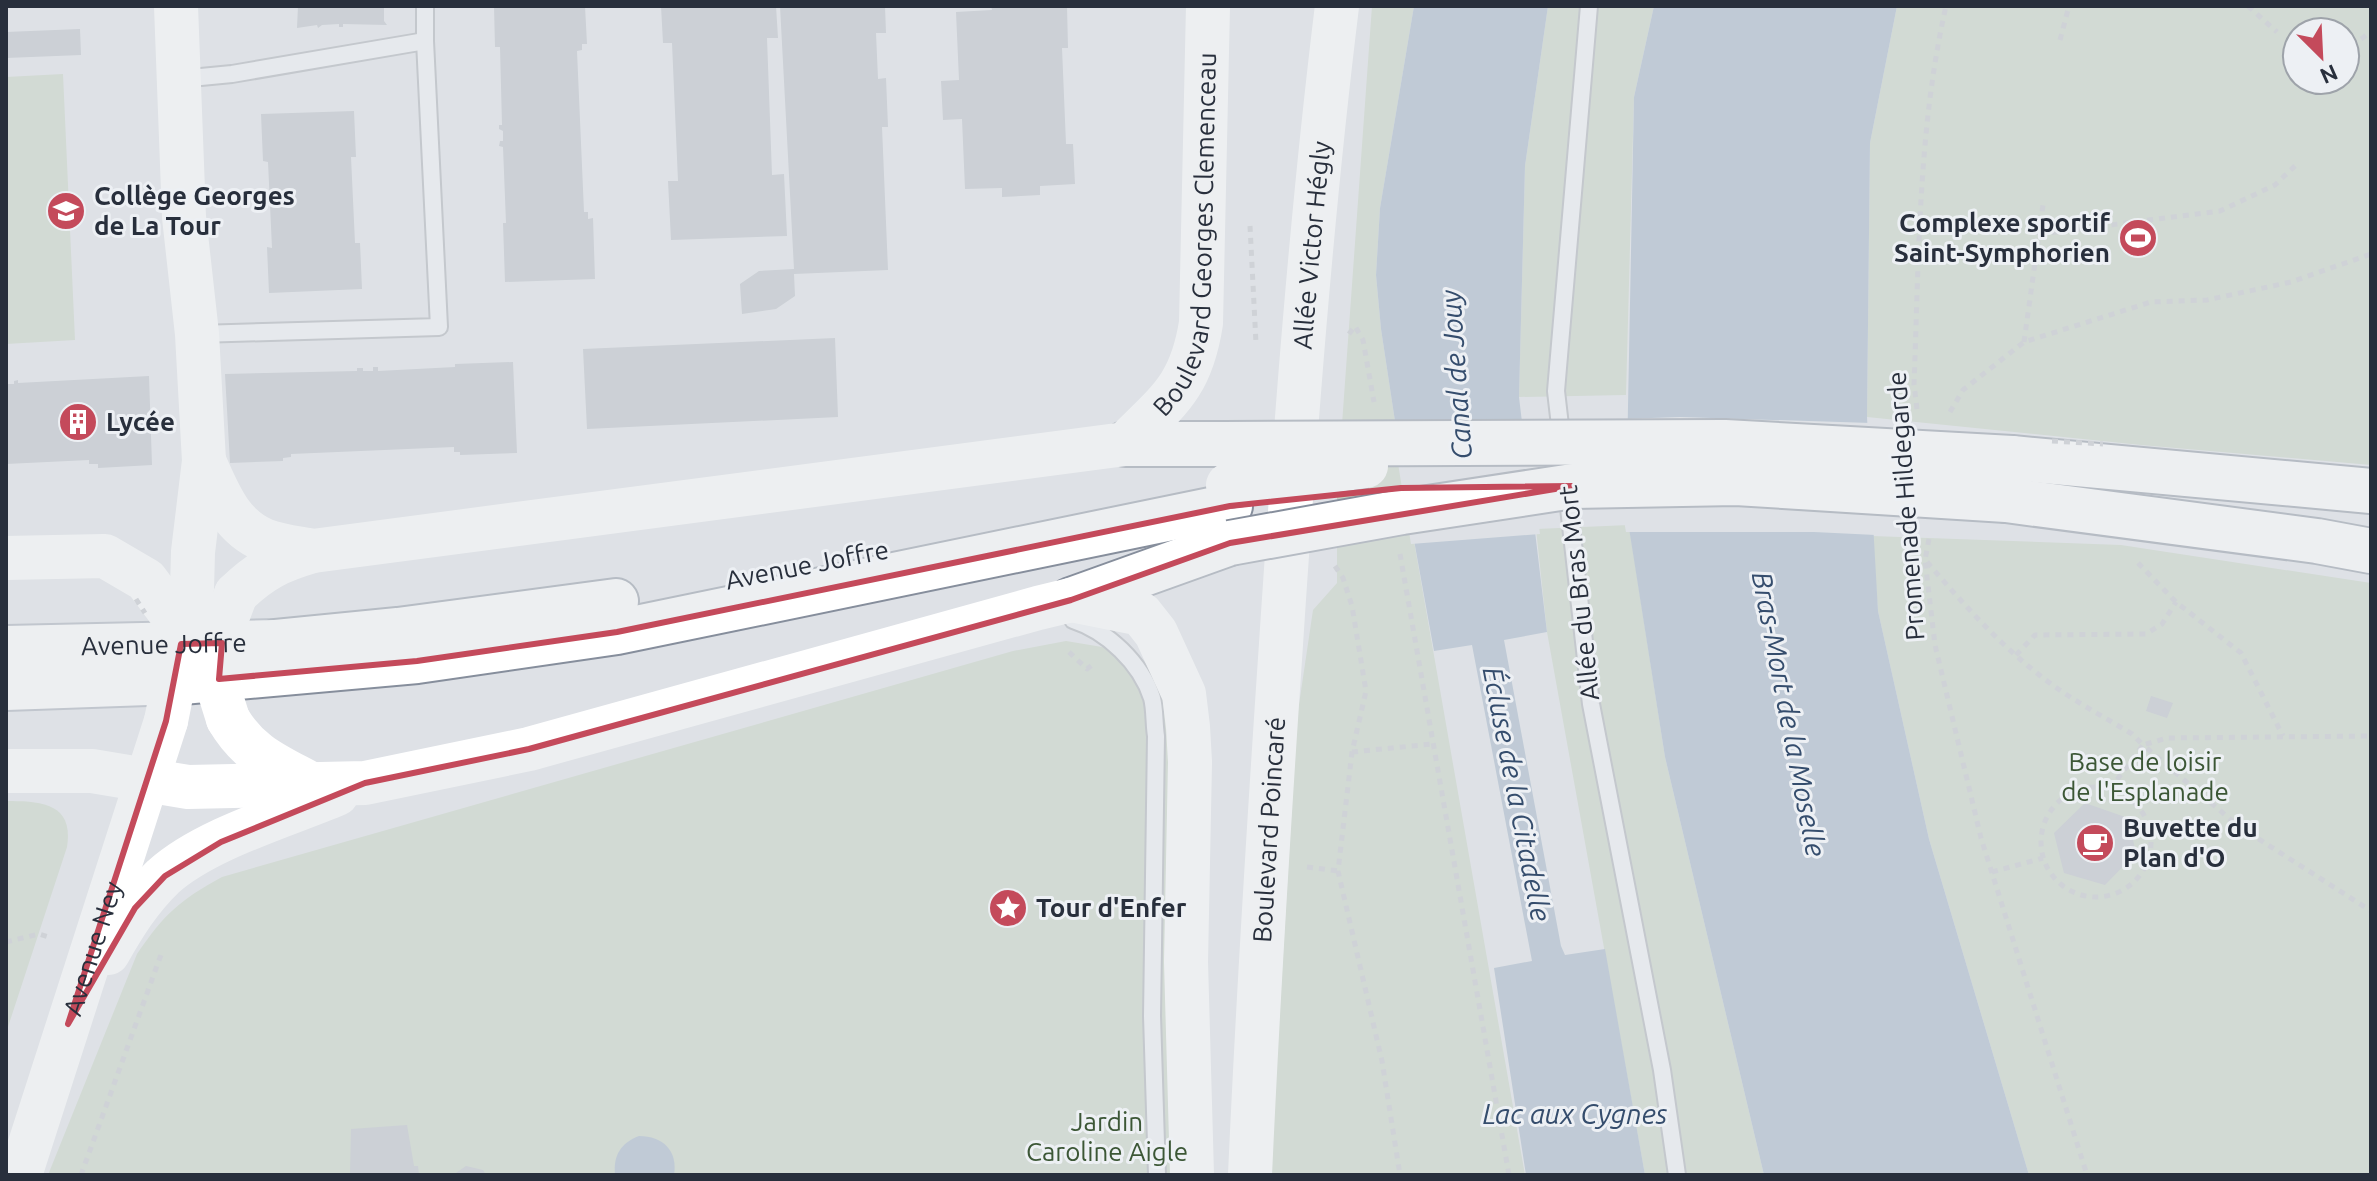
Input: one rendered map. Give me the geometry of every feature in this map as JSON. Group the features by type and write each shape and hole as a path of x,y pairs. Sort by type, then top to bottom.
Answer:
{"main road":[{"path":"176,6 184,217 197,334 204,461 223,504 242,527 264,540 313,551"},
{"name":"Boulevard Georges Clemenceau","path":"1125,444 1163,409 1178,390 1198,342 1201,323 1208,6"},
{"name":"Allée Victor Hégly","path":"1291,485 1314,218 1337,6"},
{"path":"6,771 92,771 188,787 365,783 529,749 1054,604 1228,495 1576,463 1725,442 2009,479 2371,551"},
{"path":"313,785 254,753 228,719 218,687 224,626 246,584 279,561 313,551 1125,444 1228,495 1402,512 1576,463"},
{"name":"Avenue Ney","path":"20,1175 171,702 178,608 193,552 204,461"},
{"path":"2009,479 2371,491"},
{"name":"Boulevard Poincaré","path":"1250,1175 1265,878 1291,485"},
{"name":"Avenue Joffre","path":"6,648 276,642 398,630 625,600 1228,495"},
{"name":"Avenue Joffre","path":"6,688 171,702 617,632 1228,495"},
{"path":"6,558 105,556 146,580 178,608"},
{"path":"1054,604 1141,614 1156,633 1184,694 1190,762 1186,962 1192,1175"},
{"path":"68,1024 135,908 165,876 221,842 365,783"}],"lane":[{"path":"197,334 439,327 425,6"},
{"name":"Allée du Bras Mort","path":"1589,6 1556,391 1576,463 1591,704 1662,1070 1677,1175"},
{"path":"179,80 425,41"},
{"path":"1054,604 1093,626 1116,646 1137,669 1152,698 1156,736 1152,1016 1157,1175"}],"path":[{"name":"Promenade Hildegarde","path":"1917,414 1914,384 1923,167 1936,48 1946,6"},
{"path":"2060,40 2069,6"},
{"path":"2248,6 2277,32"},
{"path":"2361,39 2371,32"},
{"path":"2040,234 2220,211 2275,185 2299,162"},
{"path":"2024,342 2043,205"},
{"path":"1949,413 1963,390 2024,342 2151,302 2207,300 2291,282 2371,254"},
{"path":"1343,342 1355,326 1363,340 1374,402"},
{"name":"Promenade Hildegarde","path":"1927,523 1929,539 1925,560 1935,645 1981,838 2087,1175"},
{"path":"1926,533 1942,534"},
{"path":"1397,542 1509,1175"},
{"path":"1330,560 1343,578 1352,606 1366,691 1352,752 1338,871 1382,1061 1400,1175"},
{"path":"1925,560 1980,623 2054,686 2132,734 2237,825 2371,911"},
{"path":"2137,562 2176,602 2241,653 2284,737"},
{"path":"2016,655 2035,635 2146,634 2162,624 2176,602"},
{"path":"2110,789 2143,745 2167,738 2371,736"},
{"path":"1352,752 1432,744"},
{"path":"2094,787 2110,789 2128,796 2142,810 2150,827 2152,846 2147,865 2136,881 2111,895 2083,896 2065,889 2051,875 2040,841 2043,825 2062,798 2077,790 2094,787"},
{"path":"1992,872 2043,858"},
{"path":"1302,867 1338,871"},
{"path":"6,942 39,934 55,939"},
{"path":"81,1175 163,950"}],"highlighted area":[{"path":"1573,486 1230,543 1071,600 529,749 365,783 221,842 165,876 135,908 68,1024 166,721 181,644 222,643 219,679 417,661 617,632 1230,506 1401,488"}],"green space":[{"path":"1372,6 1414,6 1380,208 1376,275 1381,329 1408,507 1525,1175 1270,1175 1297,718 1313,610 1337,583 1337,494"},
{"path":"1548,6 1654,6 1634,97 1626,395 1519,397 1525,166"},
{"name":"Complexe sportif Saint-Symphorien","path":"1897,6 2371,6 2371,465 1867,417 1870,143"},
{"path":"63,74 75,340 6,344 6,77"},
{"path":"1629,525 1665,757 1764,1175 1645,1175 1547,632 1536,529"},
{"name":"Base de loisir de l'Esplanade","path":"1872,536 2121,545 2371,583 2371,1175 2029,1175 1929,839 1878,611"},
{"name":"Jardin Caroline Aigle","path":"1066,641 1108,648 1150,669 1177,710 1205,1175 48,1175 137,954 174,909 222,877 1013,651"},
{"path":"6,801 31,802 52,808 60,813 68,832 67,847 6,1033"}],"water":[{"path":"1414,6 1548,6 1525,166 1519,397 1547,632 1504,640 1561,946 1565,955 1605,949 1645,1175 1526,1175 1494,968 1532,961 1472,645 1434,651 1381,329 1376,275 1380,208"},
{"name":"Bras-Mort de la Moselle","path":"1654,6 1897,6 1870,143 1867,417 1878,611 1929,839 2029,1175 1764,1175 1665,757 1626,509 1634,97"},
{"path":"639,1136 655,1139 667,1146 674,1159 674,1175 615,1175 615,1161 620,1151 627,1142"}],"pier":[{"path":"1680,417 1871,423 1876,535 1626,532 1622,509 1624,419"},
{"path":"1526,423 1540,534 1411,544 1392,426"}],"building":[{"path":"298,6 384,6 387,25 343,24 339,27 339,24 297,28"},
{"path":"494,6 585,6 587,44 582,44 582,50 577,51 584,212 588,212 588,219 593,218 595,279 505,282 503,147 499,146 503,141 503,131 499,129 502,125 500,47 495,47"},
{"path":"661,6 776,6 778,38 767,38 772,175 784,174 787,236 671,240 668,181 678,181 672,43 663,43"},
{"path":"780,6 885,6 886,33 876,33 878,79 886,78 888,127 882,127 888,270 794,274 795,296 776,309 742,314 740,284 759,271 794,269"},
{"path":"991,6 1067,6 1068,48 1062,48 1066,144 1073,144 1075,184 1040,186 1040,195 1002,197 1002,188 965,189 962,119 943,120 941,81 959,80 956,12 992,10"},
{"path":"80,29 81,55 6,58 6,32"},
{"path":"354,111 356,157 351,157 355,243 360,243 362,289 269,293 267,247 272,248 268,162 263,161 261,114"},
{"path":"835,338 838,417 587,429 583,349"},
{"path":"513,362 517,453 460,455 460,452 454,452 454,447 291,454 283,461 230,463 225,374 357,371 357,368 373,371 373,367 378,367 378,371"},
{"name":"Lycée","path":"149,376 152,465 98,468 98,464 89,464 89,460 6,464 6,384 14,384 18,380 18,383"},
{"path":"2151,696 2173,703 2167,718 2146,711"},
{"name":"Buvette du Plan d'O","path":"2085,803 2128,818 2136,853 2105,885 2064,873 2054,833"},
{"path":"407,1125 414,1166 418,1166 419,1175 350,1175 351,1129"},
{"path":"466,1166 483,1170 486,1175 453,1175"}],"place":[{"name":"Collège Georges de La Tour","path":"66,211"},
{"name":"Complexe sportif Saint-Symphorien","path":"2138,238"},
{"name":"Lycée","path":"78,422"},
{"name":"Buvette du Plan d'O","path":"2095,843"},
{"name":"Tour d'Enfer","path":"1008,908"}],"water label":[{"name":"Canal de Jouy","path":"1456,375"},
{"name":"Écluse de la Citadelle","path":"1517,794"},
{"name":"Lac aux Cygnes","path":"1575,1114"}]}
